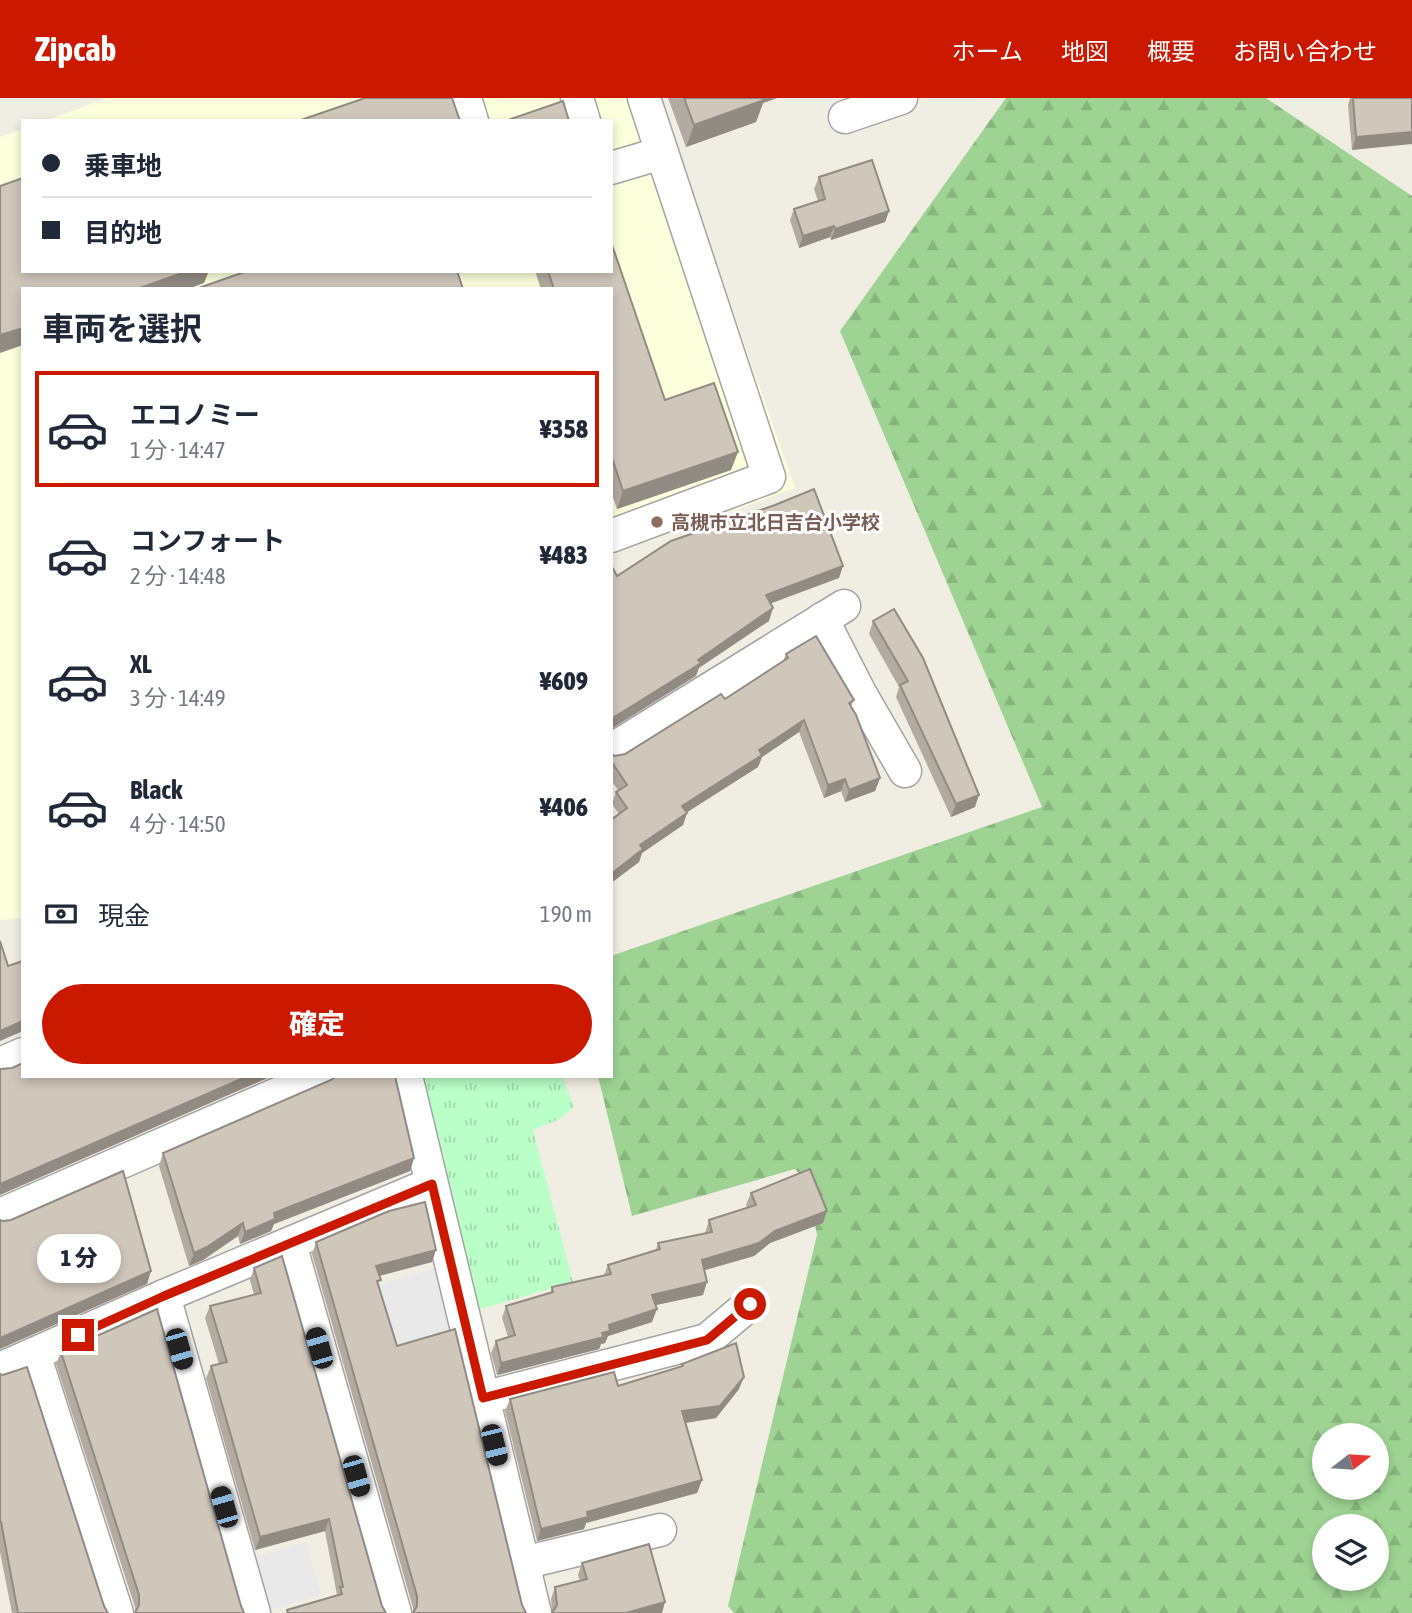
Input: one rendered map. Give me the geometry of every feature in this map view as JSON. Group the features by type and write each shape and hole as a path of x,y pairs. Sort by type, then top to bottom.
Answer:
{"street":[{"path":"465,98 471,119"},
{"path":"577,98 583,119"},
{"path":"613,535 769,477 644,98"},
{"path":"845,117 885,100"},
{"path":"613,167 662,153"},
{"path":"613,749 833,612 860,693 905,771"},
{"path":"0,1064 21,1055"},
{"path":"0,1214 314,1078"},
{"path":"406,1078 535,1613"},
{"path":"0,1369 164,1296 432,1184"},
{"path":"289,1244 395,1613"},
{"path":"164,1296 254,1613"},
{"path":"483,1398 707,1340 750,1304"},
{"path":"34,1354 117,1613"},
{"path":"523,1563 660,1531"}],"shaded area":[{"name":"高槻市立北日吉台小学校","path":"107,98 658,98 795,488 613,554 613,287 21,287 21,918 0,920 0,137 21,130 21,273 613,273 613,119 50,119"},
{"path":"434,1269 452,1331 395,1347 377,1285"},
{"path":"306,1542 321,1595 269,1610 255,1557"}],"green space":[{"path":"1006,98 1266,98 1412,196 1412,1613 734,1613 728,1606 817,1235 806,1181 795,1169 632,1216 598,1078 613,1078 613,955 1042,807 840,331"},
{"path":"417,1078 563,1078 574,1107 560,1119 533,1130 573,1282 474,1311"}],"building":[{"path":"365,98 452,98 459,119 304,119"},
{"path":"684,98 763,98 764,100 694,125"},
{"path":"1353,98 1412,98 1412,132 1356,137"},
{"path":"563,101 568,119 511,119"},
{"path":"872,160 889,211 835,229 834,226 803,236 794,209 825,199 819,177"},
{"path":"21,179 21,273 182,273 143,287 21,287 21,329 0,335 0,186"},
{"path":"613,248 665,400 714,383 738,452 623,491 613,461 613,287 553,287 549,273 613,273"},
{"path":"241,273 458,273 462,287 202,287"},
{"path":"814,489 843,566 766,595 773,608 698,660 701,663 613,718 613,569 617,576 671,541"},
{"path":"894,609 923,658 979,795 956,804 900,685 908,681 873,621"},
{"path":"816,636 854,700 849,703 880,778 849,790 845,779 828,785 804,720 759,750 762,755 682,806 687,813 640,845 643,849 613,872 613,818 627,808 616,792 627,785 613,764 613,755 625,754 721,694 725,699 788,658 786,654"},
{"path":"0,941 8,966 21,962 21,1022 0,1031"},
{"path":"21,1064 21,1078 243,1078 0,1184 0,1069"},
{"path":"395,1078 414,1158 274,1213 275,1219 245,1232 243,1223 194,1253 163,1153 331,1080"},
{"path":"810,1169 827,1211 775,1231 759,1243 702,1260 707,1282 652,1295 657,1309 609,1325 610,1331 602,1333 604,1337 501,1363 496,1341 515,1335 506,1306 553,1292 552,1287 611,1274 608,1265 660,1249 658,1243 712,1232 709,1220 756,1205 751,1193"},
{"path":"123,1171 151,1271 0,1338 0,1220 11,1220"},
{"path":"425,1202 436,1250 376,1266 381,1280 377,1281 397,1346 455,1329 526,1613 413,1613 417,1606 417,1596 316,1242 389,1211"},
{"path":"282,1256 386,1613 288,1613 287,1610 342,1594 340,1587 343,1587 329,1519 260,1537 211,1366 227,1362 210,1306 261,1293 254,1268"},
{"path":"157,1309 244,1613 135,1613 139,1605 139,1595 61,1352"},
{"path":"736,1343 744,1377 720,1406 682,1411 702,1480 587,1512 588,1517 541,1529 510,1399 614,1372 618,1386 683,1366 682,1364"},
{"path":"27,1367 108,1613 18,1613 0,1522 0,1374"},
{"path":"649,1544 665,1602 626,1613 552,1613 557,1605 555,1587 587,1579 582,1563"}],"place":[{"name":"高槻市立北日吉台小学校","path":"657,522"}],"route":[{"path":"78,1335 164,1296 432,1184 483,1398 707,1340 750,1304"}]}
